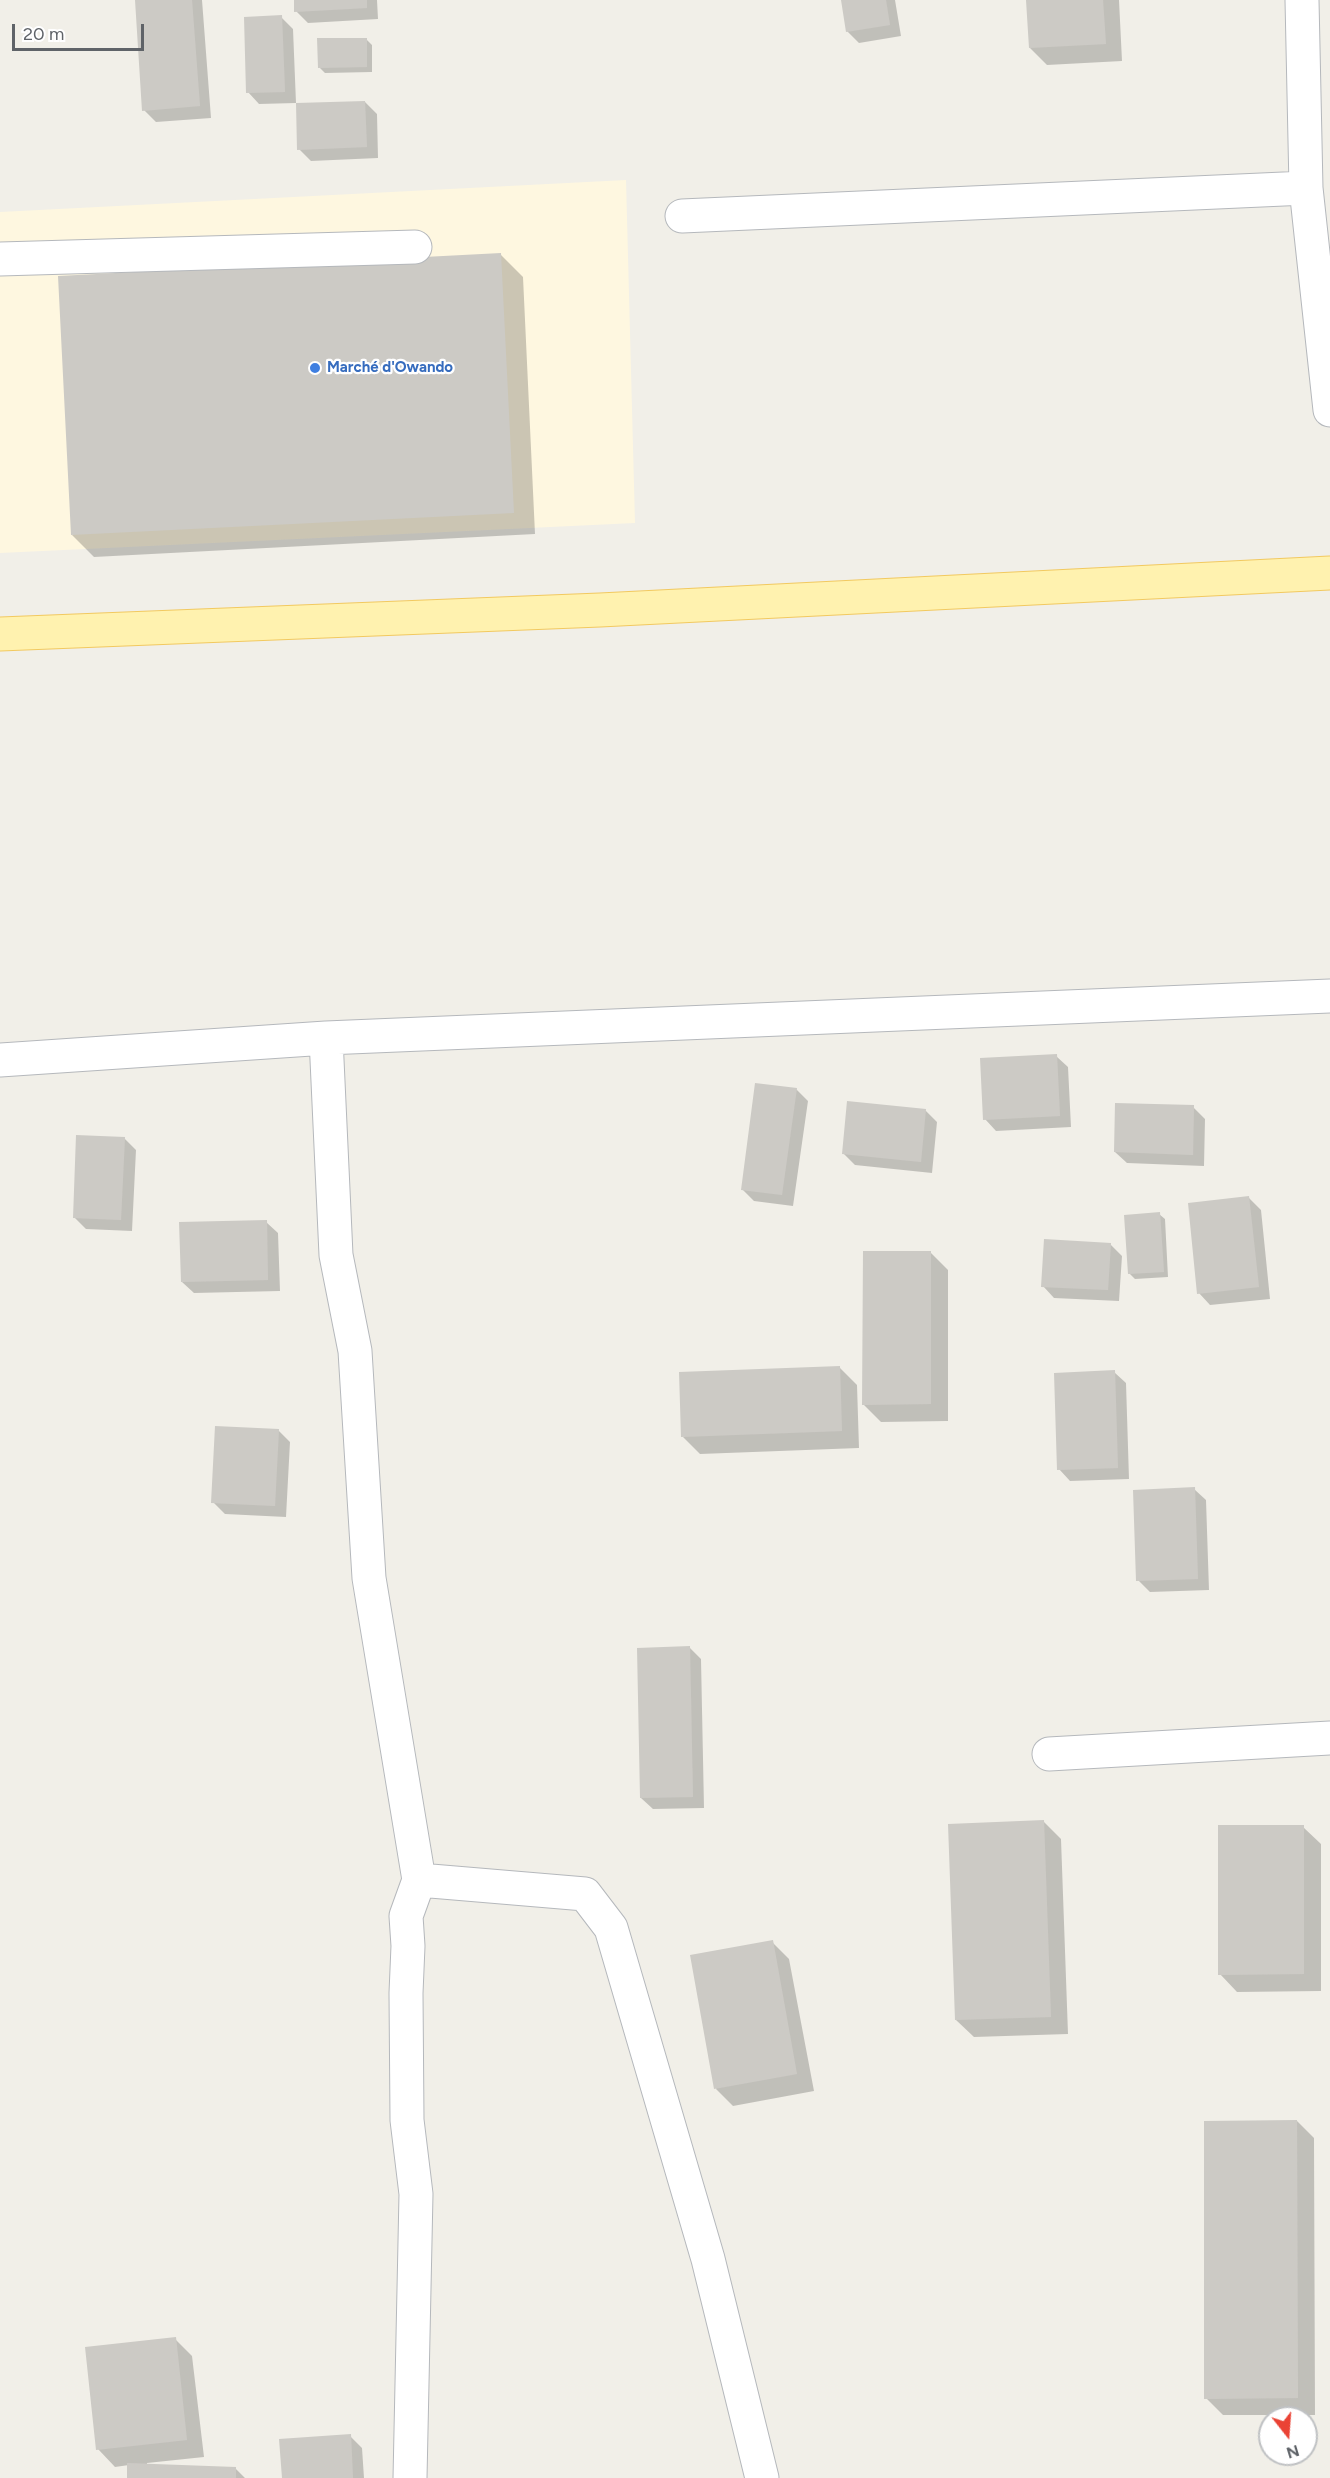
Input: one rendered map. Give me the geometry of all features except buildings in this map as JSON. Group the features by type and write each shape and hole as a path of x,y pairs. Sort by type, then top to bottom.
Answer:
{"main road":[{"path":"0,634 600,610 1330,573"}],"street":[{"path":"1302,0 1306,188 1330,410"},
{"path":"682,216 1306,188"},
{"path":"0,259 415,247"},
{"path":"0,1059 326,1038 1330,996"},
{"path":"326,1038 336,1255 355,1351 369,1578 419,1880 406,1916 408,1946 407,2120 416,2194 410,2478"},
{"path":"1049,1754 1330,1738"},
{"path":"419,1880 585,1894 611,1928 708,2259 762,2478"}],"shaded area":[{"name":"Marché d'Owando","path":"626,180 635,523 0,553 0,212"}],"place":[{"name":"Marché d'Owando","path":"315,368"}]}
